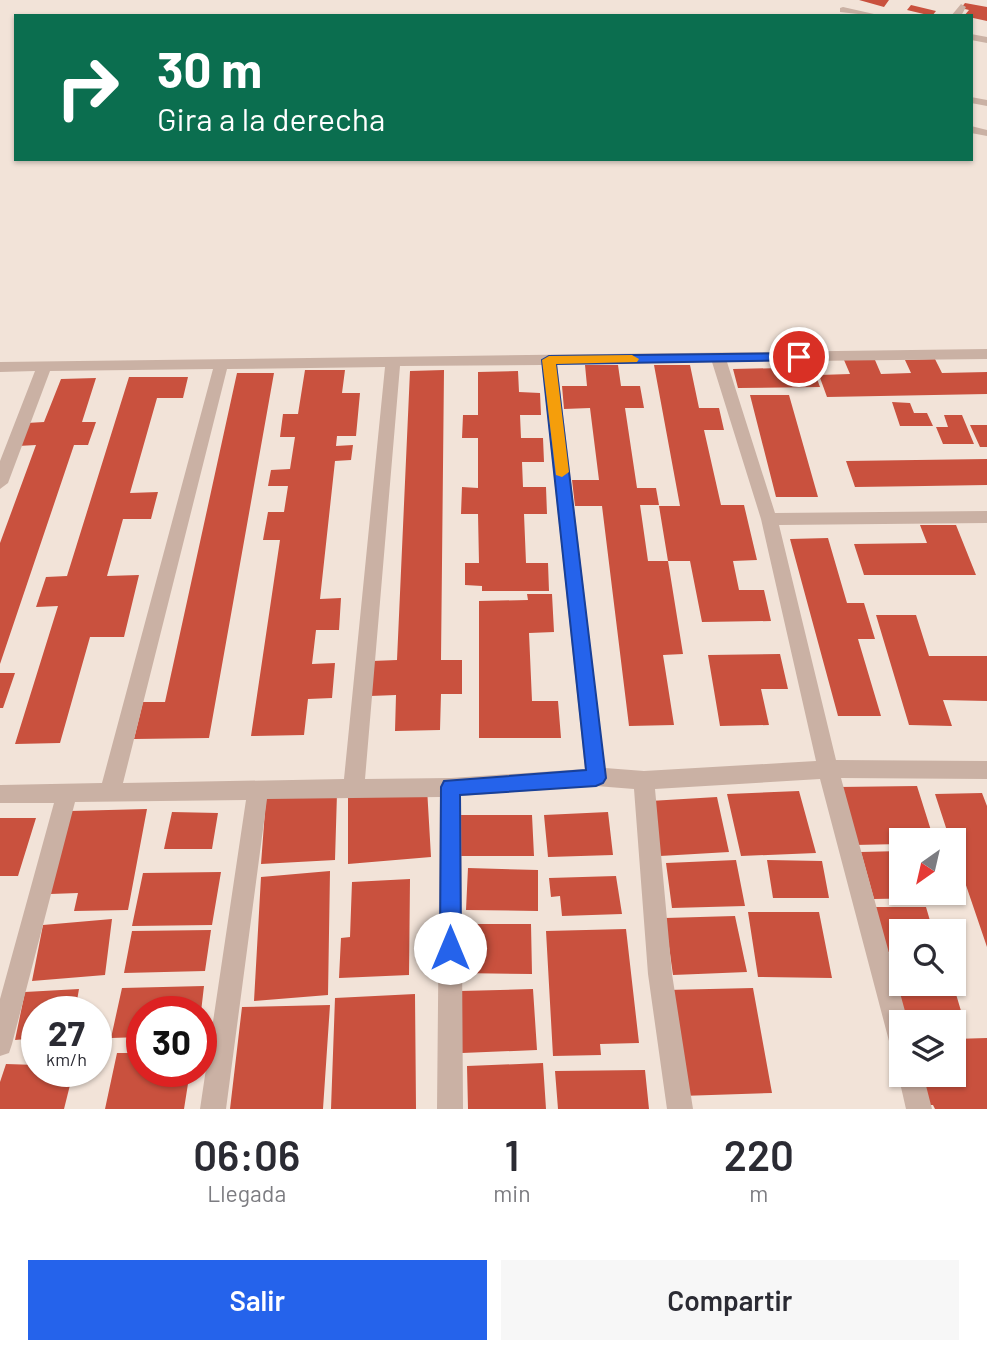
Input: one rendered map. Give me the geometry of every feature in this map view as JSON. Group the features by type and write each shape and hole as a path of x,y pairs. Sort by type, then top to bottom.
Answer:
{"street":[{"path":"843,8 864,14"},
{"path":"0,367 987,354"},
{"path":"718,358 769,519 828,769 893,1010"},
{"path":"549,360 596,778"},
{"path":"354,788 393,362"},
{"path":"110,793 221,365"},
{"path":"0,484 44,366"},
{"path":"769,519 987,517"},
{"path":"0,794 450,787 596,778 644,780 828,769 987,770"},
{"path":"644,780 660,974 680,1109"},
{"path":"450,787 450,1109"},
{"path":"213,1109 258,789"},
{"path":"0,1044 67,793"},
{"path":"913,1087 919,1109"}],"building":[{"path":"859,0 889,0 884,7"},
{"path":"965,3 987,7 987,21 973,18 973,14 966,14 969,10 961,8"},
{"path":"911,5 936,11 934,14 924,14 907,10"},
{"path":"935,359 942,373 987,372 987,394 827,397 819,375 850,374 844,360 875,360 881,374 911,373 905,360"},
{"path":"810,360 820,387 738,388 733,369 781,368 779,361"},
{"path":"585,365 618,365 621,386 640,386 644,408 625,408 637,488 656,488 659,505 640,505 648,561 668,561 683,654 663,655 674,725 629,726 602,506 575,506 572,480 599,480 590,408 564,409 562,386 587,386"},
{"path":"654,365 690,365 699,408 719,408 724,430 704,430 721,505 744,505 757,560 733,561 739,590 764,590 771,621 702,622 690,561 668,561 659,506 680,506"},
{"path":"305,370 345,370 342,393 360,393 356,436 337,436 336,446 353,445 351,460 335,461 320,599 341,598 339,630 316,630 312,664 335,663 332,698 308,699 304,735 251,736 280,540 263,540 268,512 284,512 288,486 268,486 271,470 290,469 295,437 280,437 283,414 298,414"},
{"path":"444,370 441,660 462,660 462,694 441,694 440,730 395,731 396,695 370,696 372,661 397,660 410,371"},
{"path":"518,371 519,392 540,393 541,415 520,415 521,438 543,438 544,462 522,462 523,487 546,487 547,514 524,514 526,563 548,563 549,591 482,591 482,586 465,585 465,563 479,563 478,514 461,514 462,487 478,488 478,438 462,438 463,415 478,415 478,372"},
{"path":"237,373 274,373 209,738 134,739 143,702 165,702"},
{"path":"129,377 188,377 183,398 157,398 130,493 158,492 151,519 123,519 107,576 139,575 124,637 90,637 60,743 15,744 58,606 36,607 46,577 67,576"},
{"path":"96,378 82,422 96,422 88,445 74,445 0,664 0,543 36,445 18,446 27,423 44,422 61,379"},
{"path":"750,395 789,395 818,497 776,497"},
{"path":"892,402 910,403 914,413 927,413 933,426 900,426"},
{"path":"944,415 962,415 974,444 943,444 936,427 948,427"},
{"path":"970,425 987,425 987,447 980,447"},
{"path":"987,459 987,485 855,487 846,461"},
{"path":"920,525 956,525 976,575 864,575 854,544 927,543"},
{"path":"828,538 847,603 864,603 875,639 858,639 881,716 838,716 790,539"},
{"path":"527,594 552,594 554,632 529,633 532,701 558,701 561,738 479,738 479,601 528,600"},
{"path":"876,615 916,615 929,656 987,656 987,701 943,700 952,726 909,725"},
{"path":"780,654 788,689 761,689 769,725 720,726 708,655"},
{"path":"0,673 15,673 3,708 0,708"},
{"path":"917,786 930,828 889,828 889,844 854,845 839,787"},
{"path":"427,788 431,857 348,864 348,794"},
{"path":"799,791 816,853 741,856 727,794"},
{"path":"337,793 335,860 261,864 266,798"},
{"path":"982,793 987,806 987,947 966,885 966,828 946,828 935,794"},
{"path":"717,797 729,852 660,856 650,801"},
{"path":"147,809 128,910 74,911 78,893 50,894 70,811"},
{"path":"172,812 218,813 212,849 164,849"},
{"path":"608,812 613,855 548,857 544,815"},
{"path":"455,815 532,815 534,856 454,856"},
{"path":"0,818 36,818 18,876 0,876"},
{"path":"889,851 889,899 874,899 861,852"},
{"path":"736,860 745,906 672,908 666,863"},
{"path":"767,860 822,861 829,898 773,898"},
{"path":"468,868 538,870 538,911 466,910"},
{"path":"330,871 328,995 254,1001 261,877"},
{"path":"221,872 212,925 132,926 143,873"},
{"path":"616,876 622,914 562,916 560,896 551,897 549,878"},
{"path":"410,879 409,975 339,978 341,938 350,937 352,882"},
{"path":"875,907 926,907 930,919 889,919 889,952 885,952"},
{"path":"748,912 819,912 832,978 758,977"},
{"path":"735,916 747,972 673,975 665,918"},
{"path":"112,919 105,975 32,981 43,925"},
{"path":"459,924 531,924 532,974 458,973"},
{"path":"626,929 639,1043 600,1044 601,1055 553,1056 546,931"},
{"path":"211,930 205,971 124,973 132,931"},
{"path":"204,986 203,996 126,996 126,1038 112,1038 122,988"},
{"path":"753,988 772,1093 681,1096 667,990"},
{"path":"79,989 78,996 24,996 25,992"},
{"path":"533,989 537,1050 462,1053 460,991"},
{"path":"415,994 416,1109 331,1109 335,998"},
{"path":"899,996 957,996 961,1010 903,1010"},
{"path":"330,1005 323,1109 230,1109 242,1007"},
{"path":"21,1011 21,1039 15,1040"},
{"path":"987,1038 987,1109 935,1109 933,1105 919,1105 915,1087 966,1087 966,1039"},
{"path":"117,1053 126,1053 126,1087 187,1087 184,1109 105,1109 110,1087 112,1087"},
{"path":"543,1063 546,1109 468,1109 467,1066"},
{"path":"6,1064 21,1064 21,1087 70,1087 64,1109 0,1109 0,1082"},
{"path":"645,1070 649,1109 558,1109 555,1071"}],"slow traffic":[{"path":"562,472 549,360 632,359"}],"route":[{"path":"450,948 450,787 596,778 549,360 799,357"}]}
